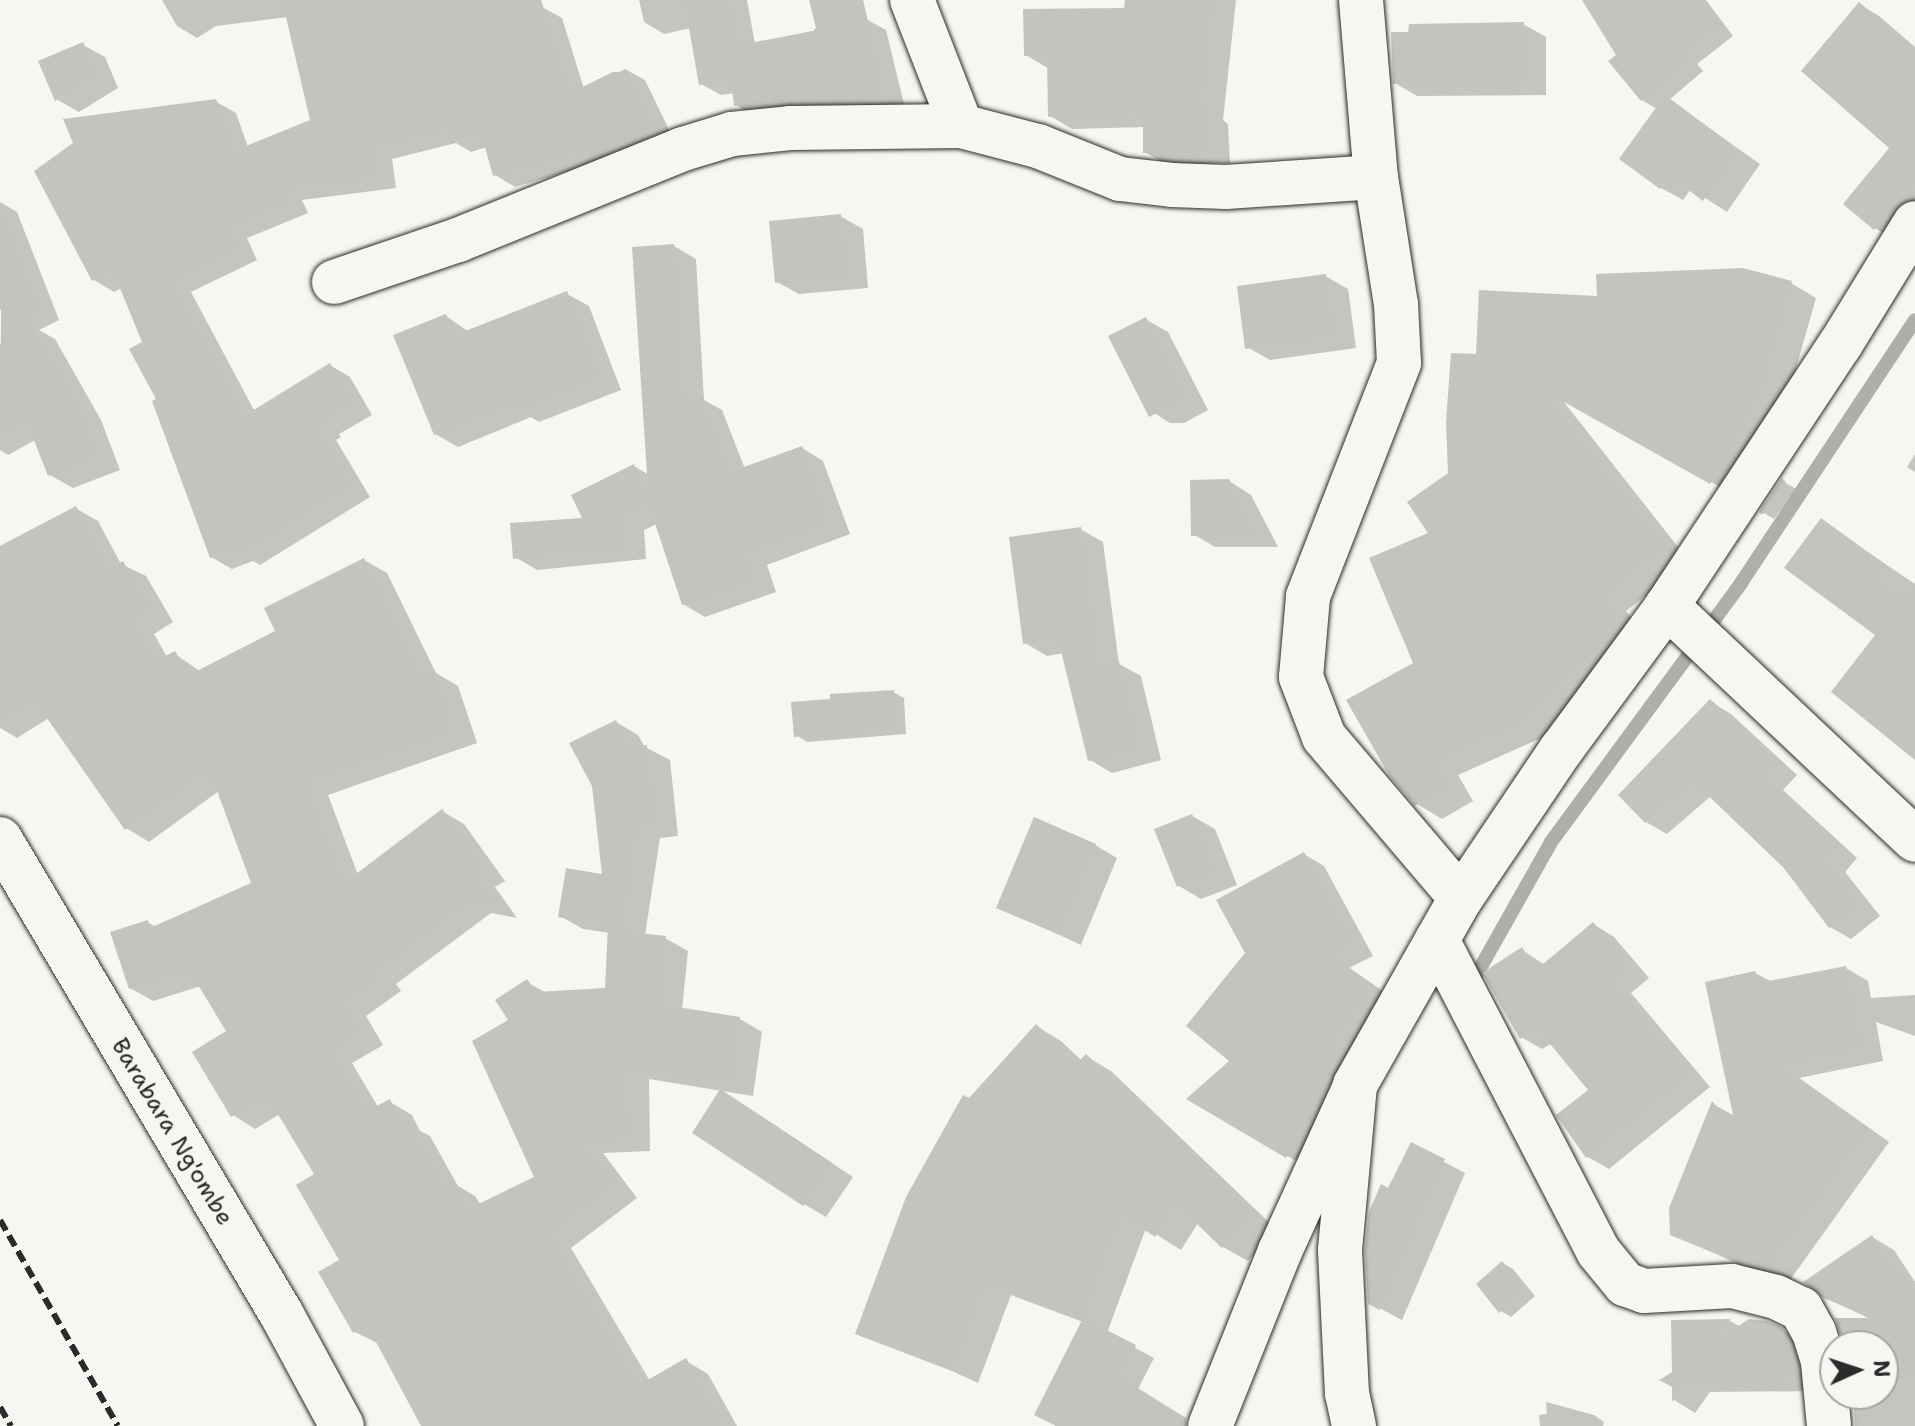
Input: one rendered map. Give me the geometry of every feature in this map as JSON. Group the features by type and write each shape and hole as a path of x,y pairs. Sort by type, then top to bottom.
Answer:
{"street":[{"path":"912,0 961,126"},
{"path":"1361,0 1376,177 1396,304 1399,363 1308,597 1301,677 1324,737 1461,898"},
{"path":"334,282 458,240 624,171 732,134 790,128 961,126 1038,146 1120,179 1226,187 1376,177"},
{"path":"1210,1426 1280,1251 1355,1085 1461,898 1561,750 1667,606 1840,345 1915,223"},
{"path":"1667,606 1915,840"},
{"name":"Barabara Ng'ombe","path":"0,839 282,1315 342,1426"},
{"path":"1437,940 1541,1147 1607,1262 1625,1284 1644,1291 1732,1286 1776,1297 1801,1309 1814,1332 1823,1362 1829,1426"},
{"path":"1354,1426 1347,1394 1340,1250 1355,1085"}],"building":[{"path":"282,0 541,0 570,93 613,72 628,72 655,128 592,159 588,151 493,176 481,133 449,141 446,129 372,148 376,177 284,189 289,202 228,227 238,248 172,280 244,416 330,363 353,403 320,422 322,426 317,428 351,485 239,555 236,548 210,558 152,401 156,399 129,349 142,342 113,271 92,281 34,171 73,143 63,119 216,99 234,151 310,120"},
{"path":"684,0 730,0 739,45 813,31 816,28 809,0 863,0 885,93 845,102 829,103 828,97 734,106 731,79 699,85"},
{"path":"1125,0 1213,0 1201,109 1207,109 1208,151 1143,153 1143,115 1048,117 1047,56 1024,56 1023,9 1124,8"},
{"path":"1582,0 1699,0 1719,26 1682,54 1688,62 1641,101 1608,61 1616,55"},
{"path":"1859,2 1915,50 1915,180 1874,230 1843,204 1889,148 1801,71"},
{"path":"1524,22 1524,84 1393,84 1391,32 1408,32 1409,24"},
{"path":"83,42 97,75 55,101 38,61"},
{"path":"1665,95 1739,150 1703,201 1670,176 1660,189 1619,159"},
{"path":"2,212 40,308 27,315 78,405 98,457 48,476 26,420 0,434"},
{"path":"841,214 846,276 775,283 769,221"},
{"path":"674,244 684,402 700,396 730,472 802,446 829,522 746,553 756,580 682,605 649,505 623,518 626,547 513,559 510,523 582,518 571,495 634,464 649,504 632,247"},
{"path":"1743,268 1792,281 1761,392 1733,443 1741,449 1719,483 1713,479 1710,484 1541,389 1665,546 1603,596 1623,621 1523,722 1435,761 1449,786 1415,806 1389,775 1346,700 1413,663 1369,558 1428,533 1407,502 1448,473 1446,422 1451,353 1476,354 1479,290 1597,296 1596,274"},
{"path":"1326,274 1335,336 1245,349 1237,286"},
{"path":"567,291 600,377 515,410 513,403 434,435 393,335 446,314 455,335"},
{"path":"1146,317 1187,397 1149,417 1108,336"},
{"path":"1782,478 1786,482 1762,515 1759,512"},
{"path":"1229,479 1257,535 1191,536 1190,480"},
{"path":"76,506 109,569 123,561 151,609 133,621 155,661 175,651 189,675 275,631 264,608 364,558 422,676 435,671 451,717 451,732 306,783 344,883 442,809 484,867 474,874 497,906 467,902 375,971 380,978 344,1002 361,1031 331,1050 367,1111 390,1099 402,1124 407,1121 444,1185 453,1180 468,1209 534,1177 472,1041 508,1020 495,1000 527,979 536,992 605,988 608,925 558,917 566,868 602,874 592,786 569,743 616,720 630,747 647,745 656,823 638,825 622,931 666,936 659,1004 740,1017 731,1084 626,1068 628,1139 582,1141 615,1184 550,1235 639,1385 686,1358 723,1426 421,1426 367,1325 353,1333 318,1272 339,1260 296,1185 314,1174 267,1096 231,1117 192,1052 226,1031 189,970 129,989 110,932 148,920 150,928 251,883 209,769 125,830 35,701 0,722 0,546"},
{"path":"1821,518 1887,566 1877,578 1903,599 1915,583 1915,760 1831,692 1875,635 1784,568"},
{"path":"1081,527 1099,666 1119,661 1140,748 1088,761 1058,639 1023,644 1009,537"},
{"path":"894,690 896,729 794,737 791,702 830,699 830,694"},
{"path":"1710,699 1778,761 1763,777 1838,845 1825,859 1860,903 1829,928 1783,867 1693,781 1645,823 1618,795"},
{"path":"1192,814 1216,872 1177,887 1154,829"},
{"path":"1034,817 1096,844 1058,934 996,908"},
{"path":"1304,852 1354,944 1331,955 1374,985 1332,1045 1345,1052 1311,1123 1308,1121 1286,1158 1186,1099 1229,1061 1186,1026 1245,953 1216,900"},
{"path":"1593,922 1629,966 1611,981 1690,1074 1586,1158 1556,1115 1588,1090 1537,1028 1520,1039 1482,973 1522,947 1536,970"},
{"path":"1846,966 1862,1049 1781,1065 1868,1128 1767,1269 1734,1261 1670,1235 1669,1208 1712,1101 1736,1129 1705,982 1755,971 1758,983"},
{"path":"1036,1024 1077,1063 1086,1054 1254,1215 1222,1248 1176,1204 1155,1237 1121,1214 1083,1318 985,1283 952,1371 855,1334 906,1197 963,1095 969,1098"},
{"path":"720,1089 832,1163 803,1206 692,1133"},
{"path":"1411,1142 1445,1159 1380,1310 1368,1304 1365,1251 1369,1212 1381,1184 1388,1188"},
{"path":"1872,1235 1896,1271 1915,1282 1915,1378 1899,1378 1899,1330 1839,1330 1835,1318 1871,1318 1824,1298 1803,1282"},
{"path":"1502,1261 1526,1290 1499,1313 1476,1284"},
{"path":"1083,1318 1136,1345 1120,1377 1186,1418 1186,1426 1056,1426 1034,1415"},
{"path":"1731,1319 1714,1342 1749,1319 1767,1321 1783,1328 1791,1342 1800,1379 1687,1381 1672,1402 1672,1381 1658,1381 1672,1372 1671,1320"}],"waterway":[{"path":"1470,986 1551,842 1741,583 1915,320"}],"railway":[{"path":"0,1220 118,1426"},
{"path":"0,1407 11,1426"}]}
